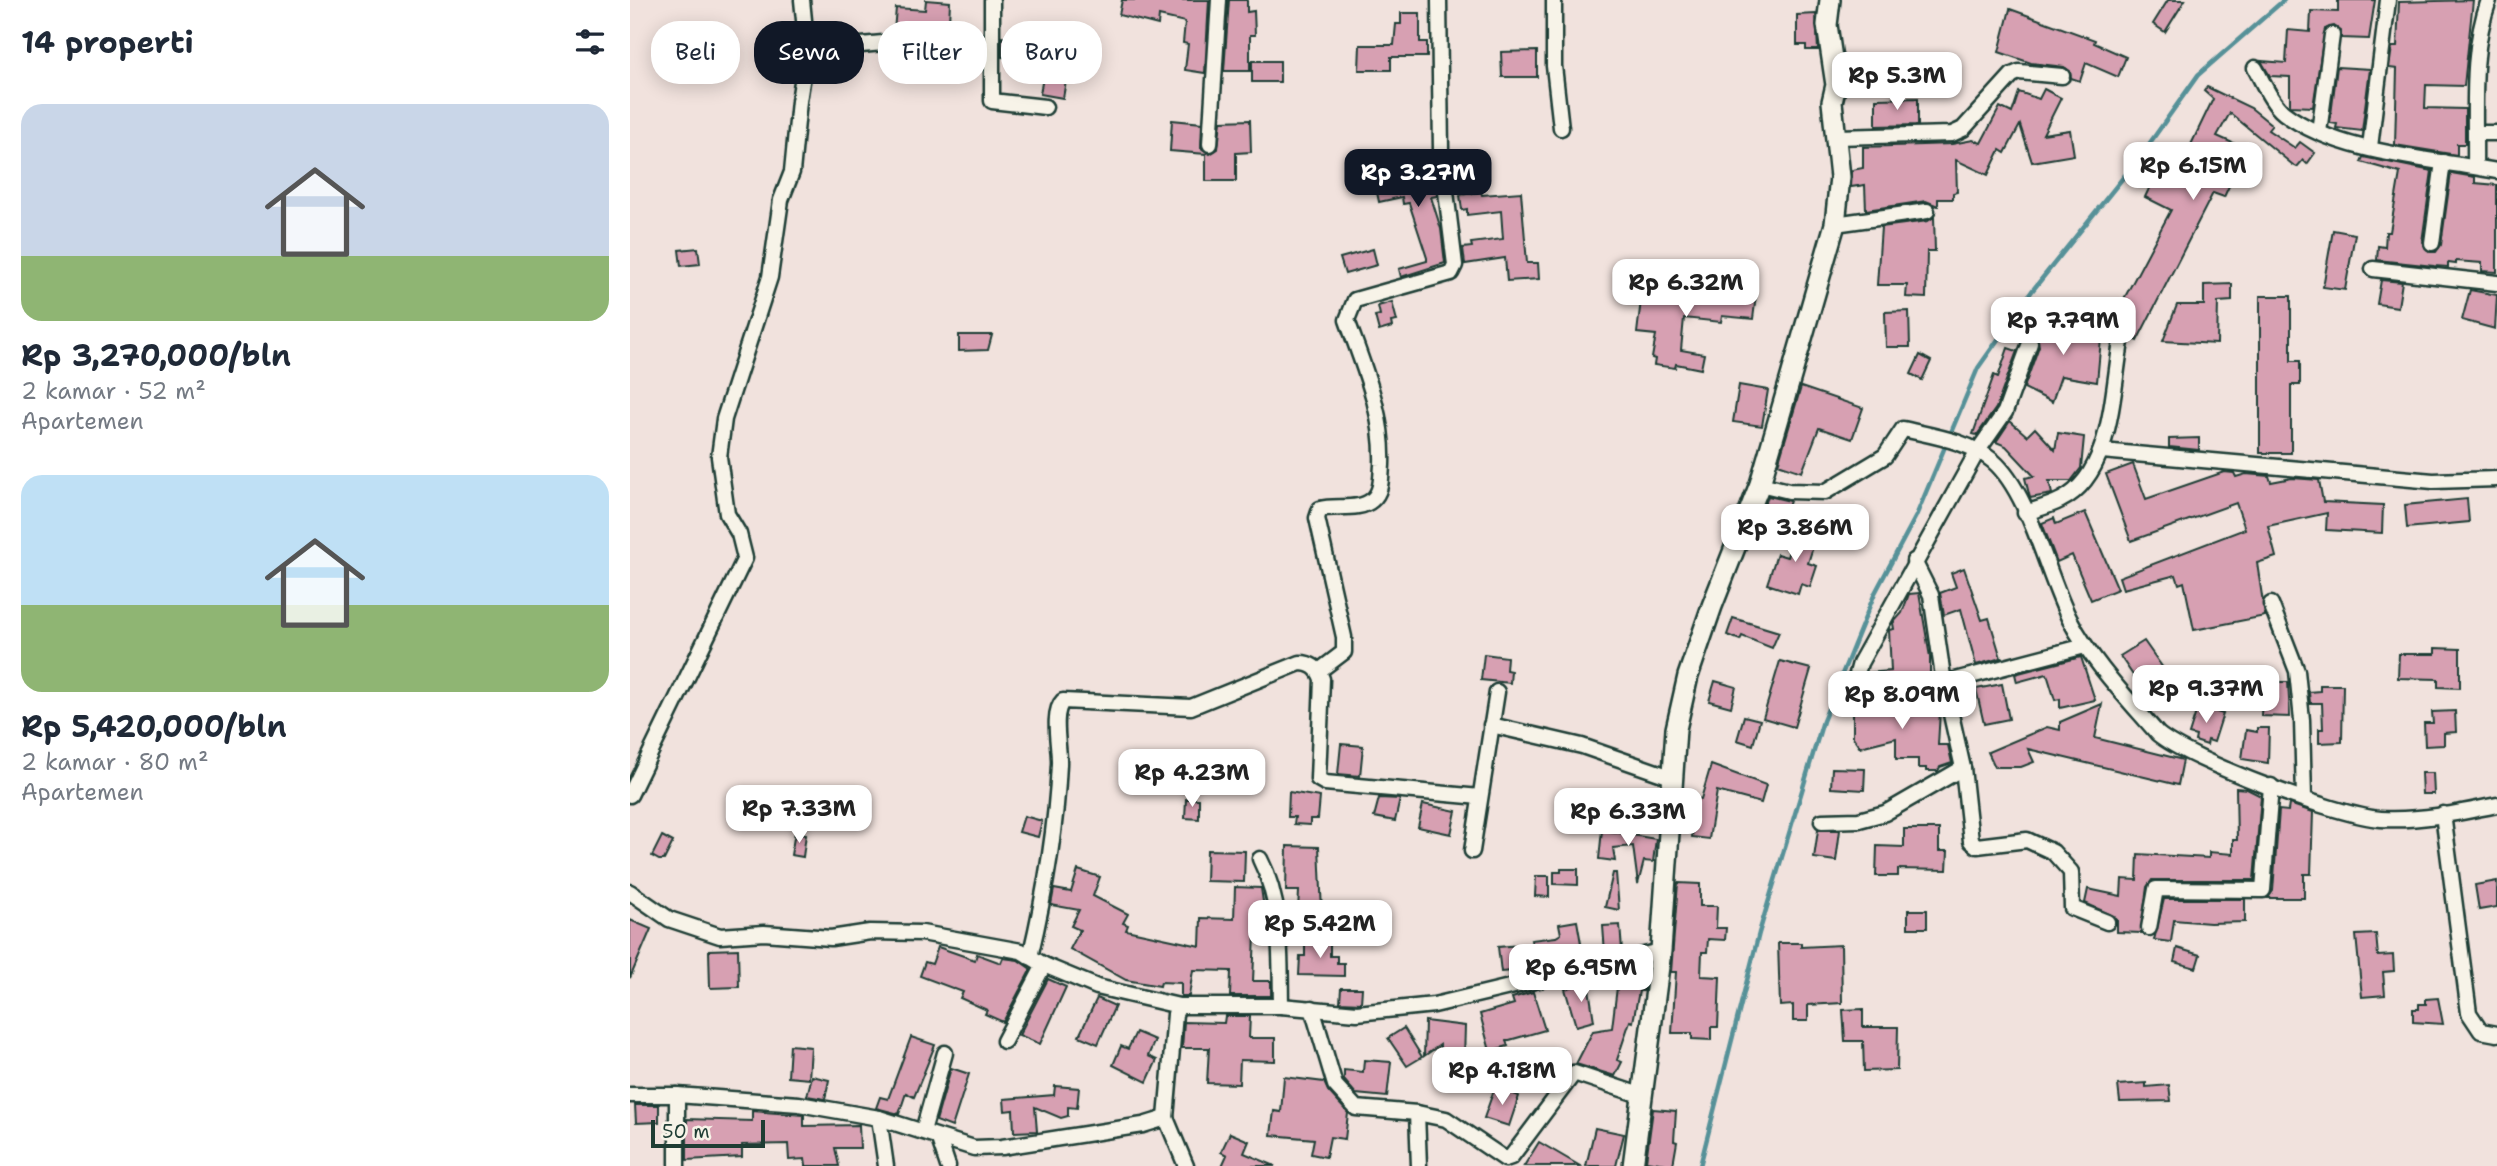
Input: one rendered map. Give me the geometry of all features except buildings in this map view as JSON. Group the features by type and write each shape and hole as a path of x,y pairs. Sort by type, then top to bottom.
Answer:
{"street":[{"path":"802,0 804,21"},
{"path":"992,0 992,101 1045,107"},
{"path":"1210,144 1219,0"},
{"path":"1319,671 1344,652 1344,638 1317,518 1320,509 1361,506 1373,500 1381,485 1383,440 1379,412 1347,320 1350,307 1355,300 1451,273 1455,265 1441,151 1439,0"},
{"path":"1554,0 1554,66 1561,128"},
{"path":"1633,1166 1661,951 1676,729 1688,676 1760,484 1835,224 1840,177 1827,25 1830,0"},
{"path":"2370,148 2388,0"},
{"path":"2474,167 2477,56 2482,17 2489,0"},
{"path":"2319,132 2332,34"},
{"path":"864,45 883,43 992,50"},
{"path":"2255,68 2282,112 2319,132 2370,148 2497,171"},
{"path":"1836,137 1952,134 1963,129 2016,73 2062,76"},
{"path":"630,795 745,558 724,503 721,444 724,419 770,277 781,200 792,172 802,84"},
{"path":"2475,133 2497,133"},
{"path":"2432,243 2443,162"},
{"path":"1835,224 1927,211"},
{"path":"2374,269 2497,284"},
{"path":"2025,513 2063,499 2083,483 2102,451 2120,342"},
{"path":"1947,700 1860,688 1855,681 1860,663 1918,555 1977,452 2005,412 2030,343"},
{"path":"1760,484 1799,493 1825,492 1885,456 1899,431 1906,430 1962,444 1993,461 2005,476 2025,513 2069,618 2085,646 2164,739 2215,766 2304,798 2379,819 2497,806"},
{"path":"2102,451 2432,481 2497,479"},
{"path":"1918,555 1931,595 1950,682 1947,700 1963,768 1971,841 1977,846 2027,840 2037,842 2053,852 2071,872 2072,908 2107,922"},
{"path":"2271,604 2297,671 2302,720 2304,798"},
{"path":"1950,682 2085,646"},
{"path":"1030,957 1041,912 1055,816 1059,705 1070,700 1191,707 1300,663 1308,663 1319,671 1322,699 1318,779 1325,783 1480,797"},
{"path":"1472,851 1497,692"},
{"path":"1491,725 1582,746 1671,777"},
{"path":"1822,821 1859,820 1885,813 1963,768"},
{"path":"2149,928 2156,889 2263,890 2271,786"},
{"path":"2443,814 2469,1013 2481,1031 2497,1034"},
{"path":"1260,859 1271,881 1275,899 1281,1006"},
{"path":"630,892 669,919 720,936 764,933 831,938 870,932 922,933 1021,951 1044,965 1097,987 1179,1006 1281,1006 1357,1013 1434,1005 1661,951"},
{"path":"1004,1041 1044,965"},
{"path":"1179,1006 1175,1014 1166,1118 1186,1166"},
{"path":"1312,1008 1335,1085 1356,1108 1417,1113 1447,1119 1505,1159 1511,1157 1574,1073 1643,1096"},
{"path":"923,1130 945,1053"},
{"path":"630,1095 677,1095 799,1104 878,1118 974,1148 1002,1147 1143,1125 1166,1118"},
{"path":"677,1095 677,1166"},
{"path":"1417,1113 1419,1166"},
{"path":"878,1118 886,1166"},
{"path":"939,1139 948,1166"}],"waterway":[{"path":"1700,1166 1759,933 1823,721 1875,593 1916,516 1978,368 2032,291 2142,154 2198,75 2284,0"}]}
